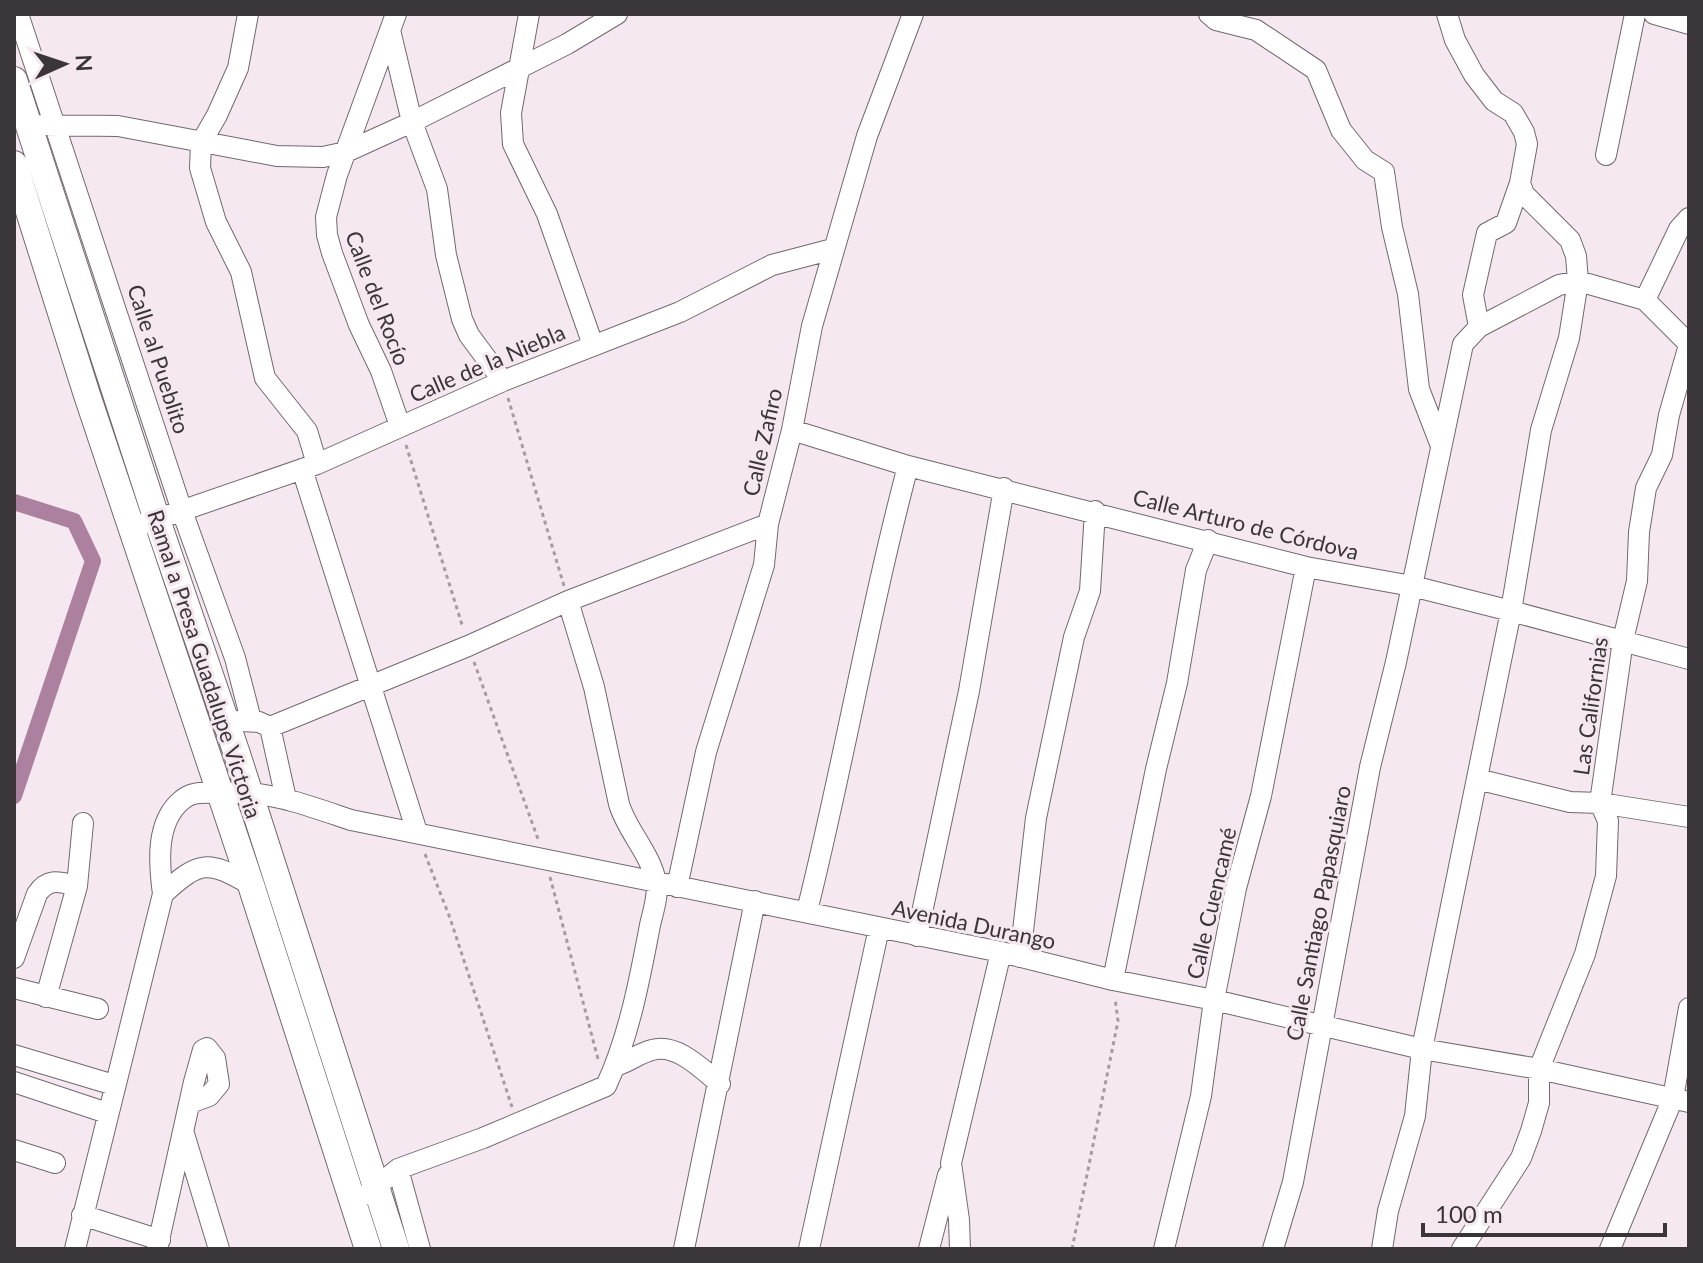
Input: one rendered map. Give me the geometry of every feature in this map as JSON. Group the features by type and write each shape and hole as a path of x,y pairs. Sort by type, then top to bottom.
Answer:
{"main road":[{"name":"Ramal a Presa Guadalupe Victoria","path":"14,80 42,125 98,292 157,520 249,724 249,793 396,1249"},
{"name":"Ramal a Presa Guadalupe Victoria","path":"14,164 368,1249"}],"street":[{"path":"18,14 42,125 118,126 293,157 323,157 346,152 412,122 617,14"},
{"path":"248,14 238,68 201,143 200,168 216,222 241,272 265,378 307,431 310,467 371,685 417,832"},
{"path":"529,14 511,113 513,144 547,214 593,345"},
{"name":"Calle Zafiro","path":"517,1122 606,1086 615,1066 647,942 764,565 768,524 792,430 812,326 833,249 867,136 913,14"},
{"path":"1209,14 1216,20 1256,30 1316,70 1341,130 1365,160 1384,172 1392,227 1408,294 1419,389 1441,446"},
{"path":"1447,14 1455,40 1474,75 1494,101 1513,113 1527,144 1520,183 1506,223 1487,233 1473,295 1479,327 1559,285 1578,281 1645,300 1689,345"},
{"path":"1606,155 1635,14"},
{"path":"1654,14 1689,24"},
{"path":"393,22 412,122 437,189 446,255 462,319 469,335 503,381"},
{"name":"Calle del Rocío","path":"393,22 330,196 326,217 327,235 400,426"},
{"path":"1382,1249 1388,1211 1415,1116 1422,1049 1511,611 1541,430 1569,338 1578,281 1576,256 1570,240 1530,202 1520,183"},
{"path":"1645,300 1679,229 1689,218"},
{"name":"Calle de la Niebla","path":"131,527 310,467 503,381 680,312 772,265 833,249"},
{"name":"Calle al Pueblito","path":"98,292 235,658 249,724 286,799"},
{"name":"Calle Santiago Papasquiaro","path":"1273,1249 1293,1182 1370,767 1463,344 1479,327"},
{"name":"Las Californias","path":"1462,1249 1521,1158 1539,1103 1539,1069 1585,954 1603,889 1608,821 1600,803 1623,640 1637,581 1639,532 1646,488 1662,455 1669,415 1689,345"},
{"name":"Calle Arturo de Córdova","path":"792,430 908,466 1306,567 1412,586 1689,659"},
{"path":"807,911 850,727 863,649 908,466"},
{"path":"917,936 969,691 1004,488"},
{"path":"929,1249 1010,954 1074,637 1090,591 1095,511"},
{"path":"249,724 371,685 568,601 768,524"},
{"path":"1113,980 1156,769 1177,683 1196,570 1208,540"},
{"name":"Calle Cuencamé","path":"1164,1249 1201,1096 1214,1000 1240,868 1261,796 1306,567"},
{"path":"568,601 594,687 624,820 647,860 667,885"},
{"path":"1477,779 1570,802 1600,803 1689,817"},
{"name":"Avenida Durango","path":"75,1249 163,894 158,860 171,812 190,795 249,793 286,799 351,820 807,911 1010,954 1422,1049 1539,1069 1681,1100"},
{"path":"46,997 77,886 83,823"},
{"path":"163,894 195,868 210,867 226,871 251,885"},
{"path":"14,958 43,885 53,881 77,886"},
{"path":"684,1249 755,901"},
{"path":"809,1249 879,928"},
{"path":"14,988 98,1009"},
{"path":"1610,1249 1681,1100 1689,1008"},
{"path":"615,1066 653,1049 667,1049 699,1066 720,1084"},
{"path":"14,1055 114,1085"},
{"path":"14,1082 107,1113"},
{"path":"82,1215 158,1244 190,1103"},
{"path":"353,1202 376,1189 398,1169 517,1122"},
{"path":"184,1132 219,1249"},
{"path":"15,1153 55,1163"},
{"path":"951,1163 960,1249"},
{"path":"398,1169 420,1249"}],"path":[{"path":"503,381 568,601"},
{"path":"400,426 468,646"},
{"path":"417,832 446,906 517,1122"},
{"path":"1072,1249 1118,1021 1113,980"}],"waterway":[{"path":"14,502 74,521 93,561 14,796"}]}
